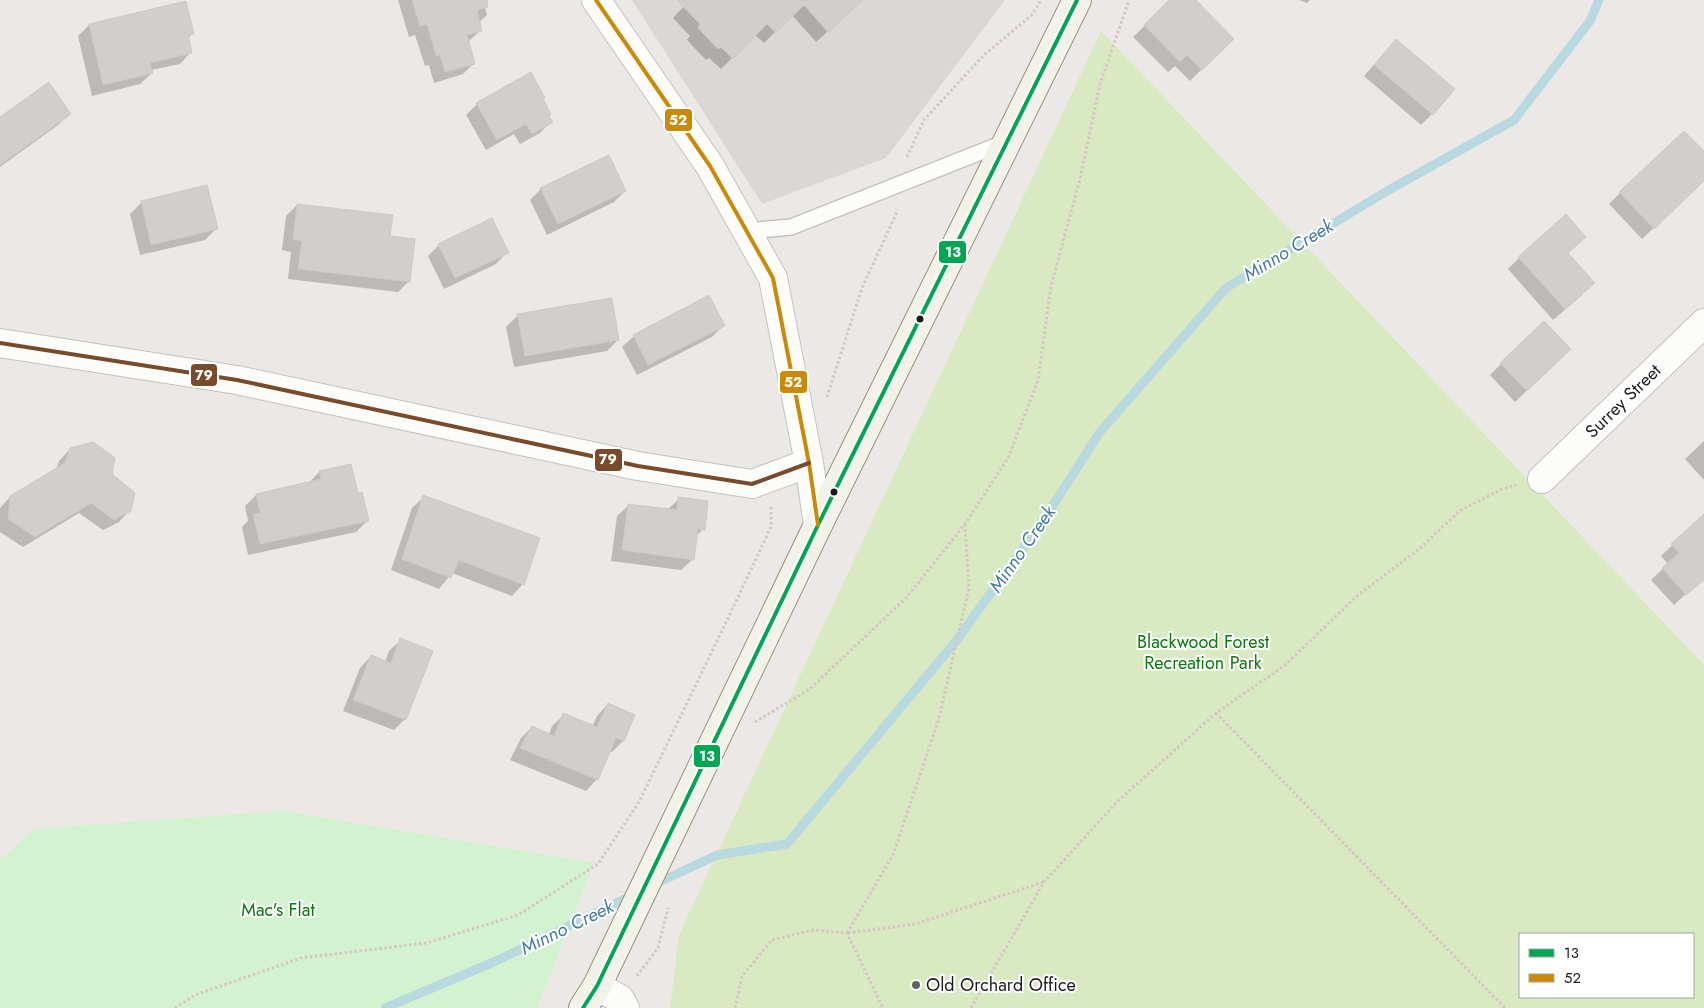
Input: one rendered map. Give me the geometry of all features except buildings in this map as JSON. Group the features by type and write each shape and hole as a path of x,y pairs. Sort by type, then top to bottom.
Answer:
{"main road":[{"path":"590,997 632,914 818,525 1077,0"}],"street":[{"path":"596,0 710,166 773,278 809,463 818,525"},
{"name":"Surrey Street","path":"1542,479 1704,323"},
{"path":"0,343 236,380 638,466 752,484 809,463"},
{"path":"590,997 623,1004"}],"lane":[{"path":"746,231 791,227 1006,142"}],"path":[{"path":"905,162 924,120 984,55 1032,15 1042,0"},
{"path":"750,726 810,689 906,598 965,524 1008,458 1038,380 1051,286 1080,179 1100,84 1129,0"},
{"path":"801,422 825,403 862,288 898,213 899,204"},
{"path":"175,1008 195,995 302,958 426,943 518,915 598,864 639,802 771,527 772,477"},
{"path":"971,1008 1044,882 1117,802 1216,713 1284,666 1357,596 1418,550 1461,510 1502,489 1542,479"},
{"path":"847,933 893,856 938,722 969,588 965,524"},
{"path":"1216,713 1506,1008"},
{"path":"735,1008 742,976 772,940 813,930 847,933 914,924 1044,882"},
{"path":"623,1004 658,948 667,919"},
{"path":"847,933 883,1008"}],"shaded area":[{"path":"632,0 1005,0 886,158 762,204"}],"green space":[{"name":"Blackwood Forest Recreation Park","path":"1101,31 1704,665 1704,1008 670,1008 679,935"},
{"name":"Mac's Flat","path":"284,811 594,863 537,1008 0,1008 0,860 34,829"}],"waterway":[{"name":"Minno Creek","path":"653,885 717,855 787,844 956,641 1043,521 1100,432 1226,288 1387,191 1514,120 1590,21 1599,0"},
{"name":"Minno Creek","path":"385,1008 496,961 633,895"}],"transit line":[{"name":"52","path":"596,0 710,166 773,278 809,463 818,525"},
{"name":"13","path":"583,1008 597,986 818,525 1077,0"},
{"name":"79","path":"0,343 237,380 638,466 752,484 809,463"}],"place":[{"name":"Old Orchard Office","path":"916,985"}]}
